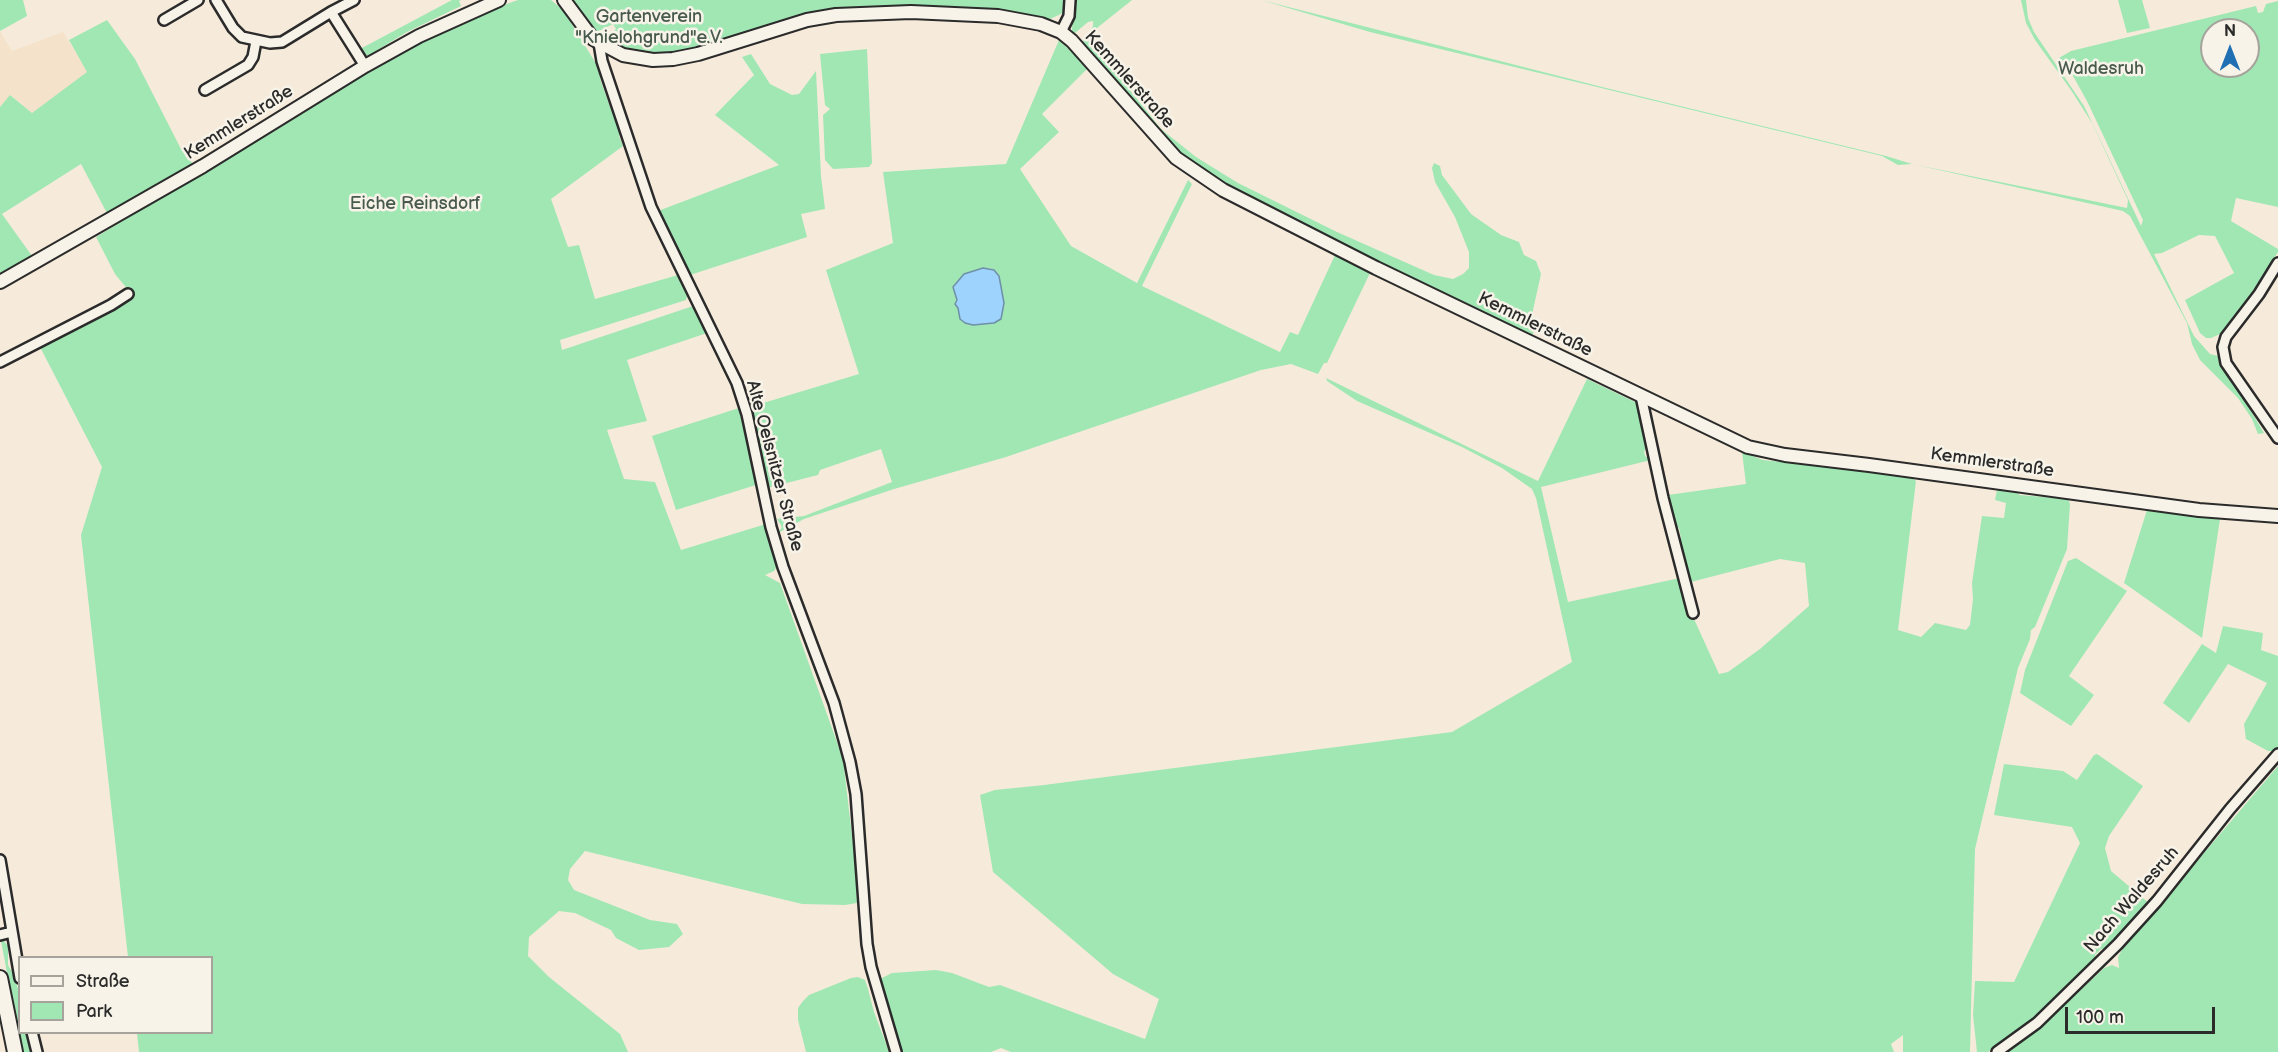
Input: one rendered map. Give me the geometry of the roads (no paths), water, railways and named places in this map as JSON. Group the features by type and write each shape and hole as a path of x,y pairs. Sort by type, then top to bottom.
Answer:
{"main road":[{"path":"0,978 15,1052"}],"street":[{"path":"164,20 198,0"},
{"path":"216,0 232,28 242,37 270,43 282,42 354,0"},
{"name":"Kemmlerstraße","path":"0,282 203,166 365,66 419,36 499,0"},
{"name":"Kemmlerstraße","path":"564,0 583,28 598,43 610,50 638,59 673,59 698,54 807,20 868,12 998,16 1041,24 1061,33 1082,51 1155,137 1176,158 1207,181 1366,262 1748,447 1785,455 2199,510 2278,516"},
{"path":"1061,33 1069,16 1070,0"},
{"path":"331,12 365,66"},
{"path":"205,90 248,65 256,41"},
{"name":"Alte Oelsnitzer Straße","path":"598,43 651,207 737,383 747,414 771,527 783,567 823,673 850,762 859,824 869,956 896,1052"},
{"path":"2278,263 2259,294 2226,337 2223,347 2226,363 2278,438"},
{"path":"0,362 128,294"},
{"path":"1641,396 1663,498 1693,613"},
{"name":"Nach Waldesruh","path":"1997,1052 2037,1023 2118,944 2157,901 2230,809 2278,754"},
{"path":"0,860 18,966"},
{"path":"0,935 12,932"},
{"path":"32,1034 36,1052"}],"water":[{"path":"983,268 994,270 999,276 1004,303 1001,319 994,323 973,325 965,323 960,319 955,304 957,300 953,287 964,274"}],"park label":[{"name":"Gartenverein \"Knielohgrund\"e.V.","path":"649,27"},
{"name":"Waldesruh","path":"2101,69"},
{"name":"Eiche Reinsdorf","path":"415,204"}]}
